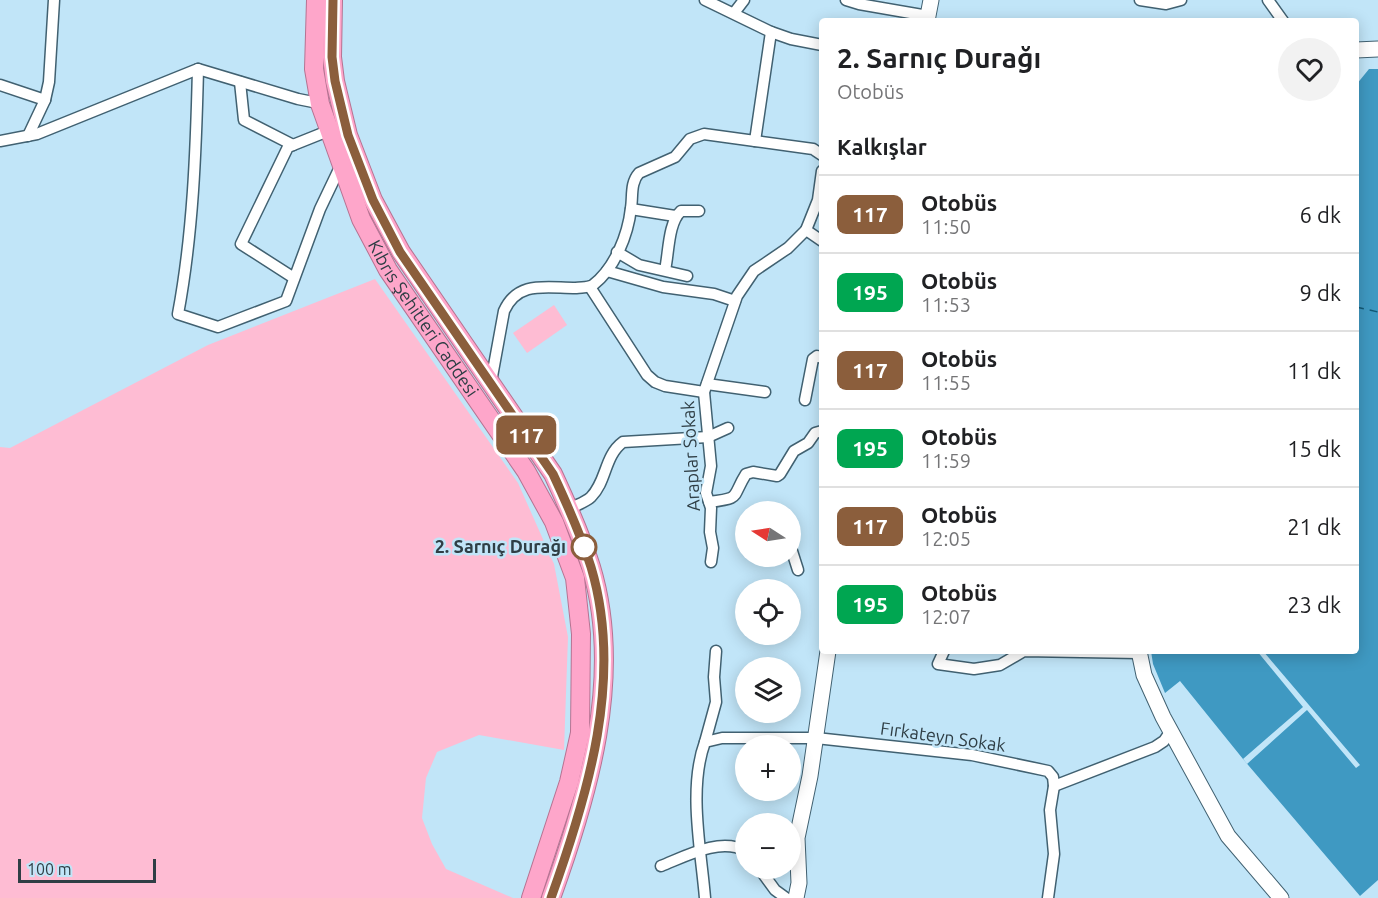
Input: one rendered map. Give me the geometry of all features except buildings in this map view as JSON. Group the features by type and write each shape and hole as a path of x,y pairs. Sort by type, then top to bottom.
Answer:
{"highway":[{"name":"Kıbrıs Şehitleri Caddesi","path":"316,0 314,69 320,104 361,219 388,270 526,471 554,522 575,578 581,634 580,733 569,782 531,898"},
{"name":"Kıbrıs Şehitleri Caddesi","path":"333,0 332,57 335,81 348,135 373,200 400,252 553,474 591,568 603,635 598,739 590,776 551,898"}],"main road":[{"path":"928,18 931,0"},
{"path":"1359,50 1378,49"},
{"path":"796,898 799,883 797,838 816,738 828,654"},
{"path":"1139,654 1144,675 1170,732 1231,840 1281,898"}],"street":[{"path":"28,136 45,100 49,82 54,0"},
{"path":"705,0 771,32 819,44"},
{"path":"734,13 744,0"},
{"path":"846,0 928,18"},
{"path":"1140,0 1166,4 1182,0"},
{"path":"1268,0 1281,18"},
{"path":"755,141 771,32"},
{"path":"0,141 37,134 198,69 320,104 341,104"},
{"path":"198,69 187,269 178,314 218,327 286,301 320,209 341,165"},
{"path":"240,82 244,120 293,145"},
{"path":"0,85 45,100"},
{"path":"294,278 241,244 288,147 328,131"},
{"path":"491,382 504,311 509,301 515,294 525,289 590,287 607,272 628,226 632,187 639,173 648,167 675,158 690,139 704,134 813,149 819,153"},
{"name":"Araplar Sokak","path":"711,562 713,548 709,502 706,493 711,466 706,388 735,301 745,282 754,271 789,248 806,230 819,202"},
{"path":"631,209 675,216"},
{"path":"665,270 672,222 675,216 681,211 699,211"},
{"path":"806,230 819,239"},
{"path":"618,252 639,265 687,276"},
{"path":"607,272 663,287 714,294 735,301"},
{"path":"590,287 647,375 655,382 765,392"},
{"path":"805,400 813,359 819,356"},
{"path":"569,509 590,499 598,489 610,455 615,447 623,442 708,437 728,428"},
{"path":"709,502 732,500 746,474 753,472 777,476 794,451 808,443 815,433 819,432"},
{"path":"705,898 697,802 699,759 716,702 714,677 716,651"},
{"path":"943,654 938,664 974,669 1000,665 1019,654"},
{"path":"1048,898 1054,854 1050,810 1054,786 1155,747 1164,741 1170,732"},
{"path":"705,742 722,738 816,738"},
{"name":"Fırkateyn Sokak","path":"816,738 972,755 1048,771 1053,777 1054,786"},
{"path":"661,866 701,850 735,847"},
{"path":"767,879 775,890 786,898"}],"shaded area":[{"path":"375,279 518,483 554,564 568,637 564,750 479,735 437,752 426,778 422,818 432,844 446,869 513,898 0,898 0,447 10,448 208,345"},
{"path":"554,305 567,325 527,353 513,333"}],"water":[{"path":"1369,69 1378,69 1378,880 1360,896 1180,681 1165,693 1153,664 1151,654 1359,654 1359,81"}],"pier":[{"path":"1259,654 1266,654 1360,765 1356,768 1307,710 1247,764 1243,759 1303,707"}],"ferry route":[{"path":"1359,308 1378,312"}],"bus line":[{"name":"117","path":"333,0 332,57 335,81 348,135 373,200 400,252 553,474 591,568 603,635 598,739 590,776 551,898"}],"place":[{"name":"2. Sarnıç Durağı","path":"584,547"}]}
